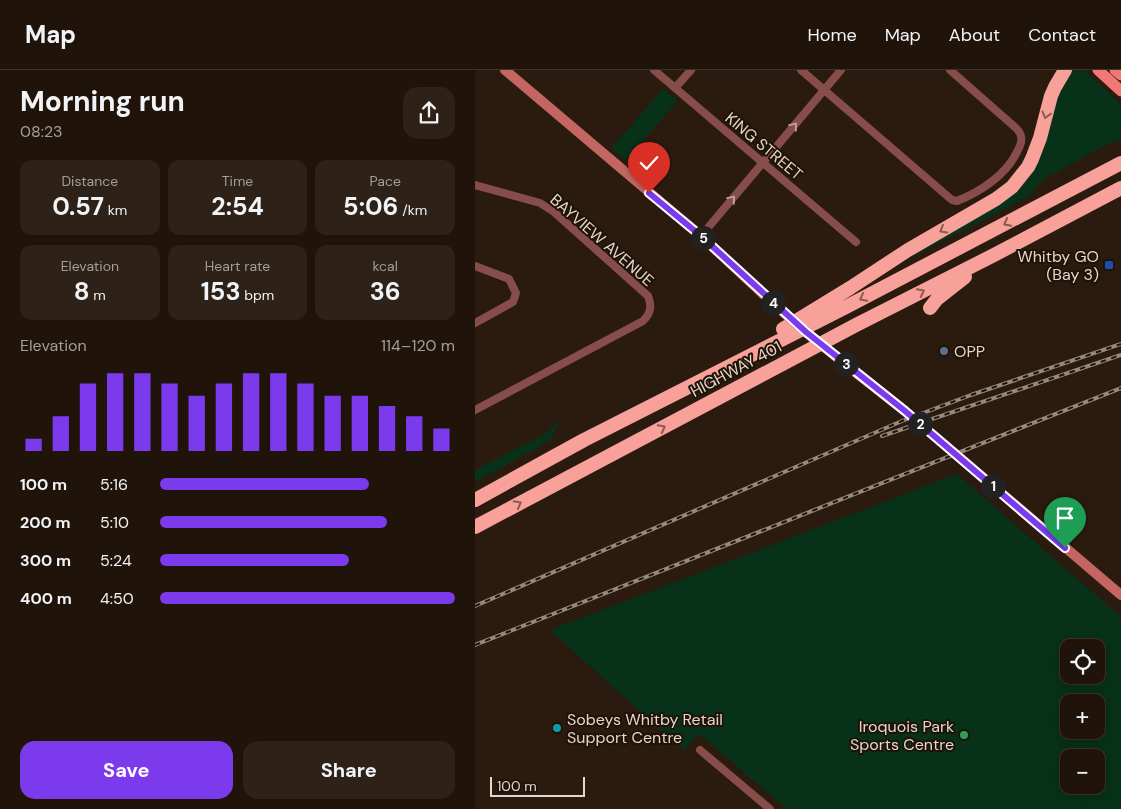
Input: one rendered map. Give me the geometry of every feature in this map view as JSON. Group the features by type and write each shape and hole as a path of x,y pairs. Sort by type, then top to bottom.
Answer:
{"highway":[{"path":"585,440 779,332 908,250 1005,193 1022,175 1032,159 1051,96 1065,70"},
{"name":"HIGHWAY 401","path":"475,500 585,440 846,307 1121,162"},
{"name":"HIGHWAY 401","path":"475,527 848,329 1121,188"},
{"path":"930,308 937,298 996,254 1121,199"}],"main road":[{"path":"505,70 701,236 806,332 905,411 1121,595"},
{"path":"1097,70 1121,91"},
{"path":"1115,70 1121,75"}],"street":[{"name":"KING STREET","path":"654,70 856,242"},
{"path":"675,88 691,70"},
{"path":"801,70 952,200 957,201 989,184 1005,170 1013,161 1022,141 1021,133 1016,128 950,70"},
{"path":"701,236 841,70"},
{"name":"BAYVIEW AVENUE","path":"475,185 540,203 555,212 648,296 651,309 643,320 475,410"},
{"path":"475,266 509,279 515,292 513,302 475,323"},
{"path":"700,750 770,809"}],"green space":[{"path":"1074,70 1084,70 1121,105 1121,139 1104,146 1046,178 1030,195 1005,209 888,269 1005,200 1053,114 1060,89"},
{"path":"663,89 678,101 625,161 611,148"},
{"path":"560,420 551,440 475,482 475,470 545,434"},
{"path":"957,474 1121,617 1121,809 787,809 699,734 684,751 550,630"}],"railway":[{"path":"475,606 902,421 971,395 1121,344"},
{"path":"882,436 1121,355"},
{"path":"475,645 1121,388"}],"place":[{"name":"Whitby GO (Bay 3)","path":"1109,265"},
{"name":"OPP","path":"944,351"},
{"name":"Sobeys Whitby Retail Support Centre","path":"557,728"},
{"name":"Iroquois Park Sports Centre","path":"964,735"}],"route":[{"path":"649,193 701,236 806,332 905,411 1065,548"}]}
